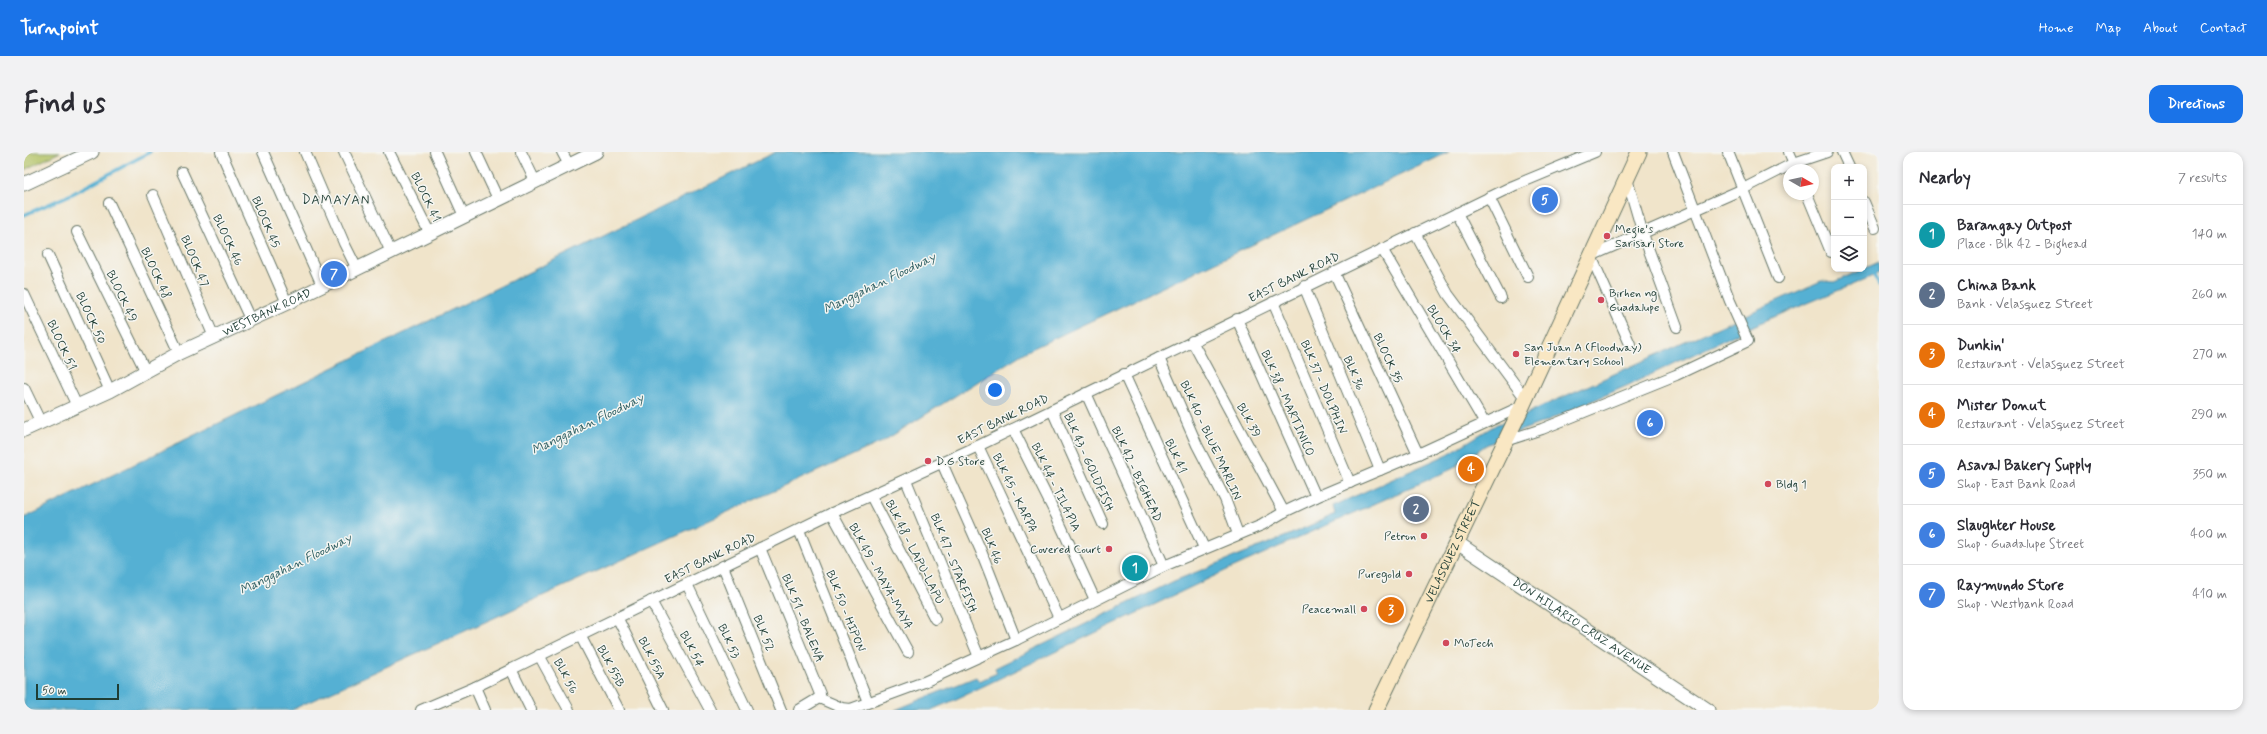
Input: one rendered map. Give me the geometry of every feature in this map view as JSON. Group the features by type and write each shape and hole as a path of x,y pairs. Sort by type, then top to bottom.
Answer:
{"main road":[{"name":"VELASQUEZ STREET","path":"1376,710 1505,441 1639,152"}],"street":[{"path":"24,184 92,152"},
{"name":"BLOCK 45","path":"221,152 287,303"},
{"path":"263,152 322,285"},
{"path":"305,152 344,243 357,269"},
{"path":"344,152 391,252"},
{"name":"BLOCK 41","path":"389,152 429,232"},
{"path":"435,152 464,216"},
{"path":"476,152 498,199"},
{"path":"521,152 535,181"},
{"path":"562,152 569,165"},
{"name":"WESTBANK ROAD","path":"24,430 110,391 145,370 179,353 287,303 429,232 596,152"},
{"name":"EAST BANK ROAD","path":"421,710 439,707 475,687 617,617 832,513 978,446 1457,212 1595,152"},
{"path":"1505,441 1542,430 1676,375 1746,337 1736,316 1694,210 1673,152"},
{"path":"1728,152 1778,278"},
{"path":"1789,152 1794,164"},
{"path":"1801,164 1827,152"},
{"path":"1842,152 1848,164"},
{"name":"BLOCK 46","path":"182,172 250,319"},
{"path":"1630,344 1591,256 1783,172"},
{"path":"1627,179 1643,234 1677,327"},
{"name":"BLOCK 47","path":"153,195 214,337"},
{"path":"1489,197 1528,277"},
{"path":"1809,200 1831,252"},
{"name":"BLOCK 48","path":"109,203 179,353"},
{"path":"1867,208 1876,228"},
{"path":"1457,212 1501,298"},
{"name":"BLOCK 49","path":"76,232 145,370"},
{"path":"799,710 819,698 847,709 924,682 1016,640 1164,566 1262,525 1284,512 1316,497 1418,454 1523,402 1448,294 1415,233"},
{"name":"BLOCK 34","path":"1382,249 1484,422"},
{"name":"BLOCK 50","path":"48,256 110,391"},
{"name":"BLOCK 35","path":"1334,272 1418,454"},
{"name":"BLK 36","path":"1304,286 1380,470"},
{"name":"BLOCK 51","path":"24,294 77,406"},
{"name":"BLK 37 - DOLPHIN","path":"1273,302 1350,482"},
{"name":"BLK 38 - MARTINICO","path":"1236,319 1316,497"},
{"name":"BLK 39","path":"1192,341 1284,512"},
{"name":"BLK 40 - BLUE MARLIN","path":"1159,358 1197,445 1225,499 1238,534"},
{"name":"BLK 41","path":"1124,374 1204,548"},
{"path":"24,388 41,423"},
{"name":"BLK 42 - BIGHEAD","path":"1086,393 1164,566"},
{"name":"BLK 43 - GOLDFISH","path":"1052,410 1103,524"},
{"name":"BLK 44 - TILAPIA","path":"1013,429 1056,515 1095,600"},
{"name":"BLK 45 - KARPA","path":"978,446 1059,618"},
{"name":"BLK 46","path":"942,463 981,551 1016,640"},
{"name":"BLK 47 - STARFISH","path":"906,480 979,657"},
{"name":"BLK 48 - LAPU-LAPU","path":"871,496 935,619"},
{"name":"BLK 49 - MAYA-MAYA","path":"832,513 908,652"},
{"name":"BLK 50 - HIPON","path":"799,530 868,702"},
{"name":"DON HILARIO CRUZ AVENUE","path":"1456,542 1708,710"},
{"name":"BLK 51 - BALENA","path":"760,548 820,694 819,698"},
{"name":"BLK 52","path":"723,566 781,710"},
{"name":"BLK 53","path":"687,584 747,710"},
{"name":"BLK 54","path":"651,601 710,710"},
{"name":"BLK 55A","path":"617,617 663,710"},
{"name":"BLK 55B","path":"580,635 619,710"},
{"name":"BLK 56","path":"539,655 569,710"},
{"path":"511,669 531,710"},
{"path":"475,687 485,710"}],"green space":[{"path":"24,152 60,152 24,170"}],"water":[{"name":"Manggahan Floodway","path":"776,152 1449,152 1025,352 882,442 291,710 24,710 24,518"},
{"path":"1879,262 1879,273 1762,322 1633,383 1544,422 1486,445 1452,469 1225,571 950,702 931,710 895,710 976,677 979,681 997,673 995,668 1174,581 1289,535 1335,514 1333,506 1448,454 1497,424 1521,418 1534,410 1821,281 1834,282 1856,272 1867,272 1867,267"}],"waterway":[{"path":"24,215 72,194 150,152"},
{"path":"1872,272 1879,285"}],"place":[{"name":"Asaval Bakery Supply","path":"1545,200"},
{"name":"Megie's Sarisari Store","path":"1607,236"},
{"name":"Raymundo Store","path":"334,274"},
{"name":"Birhen ng Guadalupe","path":"1601,300"},
{"name":"San Juan A (Floodway) Elementary School","path":"1516,354"},
{"name":"Slaughter House","path":"1650,423"},
{"name":"D.G Store","path":"928,461"},
{"name":"Mister Donut","path":"1471,469"},
{"name":"Bldg 1","path":"1768,484"},
{"name":"China Bank","path":"1416,509"},
{"name":"Petron","path":"1424,536"},
{"name":"Covered Court","path":"1109,549"},
{"name":"Barangay Outpost","path":"1135,568"},
{"name":"Puregold","path":"1409,574"},
{"name":"Peacemall","path":"1364,609"},
{"name":"Dunkin'","path":"1391,610"},
{"name":"MoTech","path":"1446,643"}],"district":[{"name":"DAMAYAN","path":"336,199"}]}
